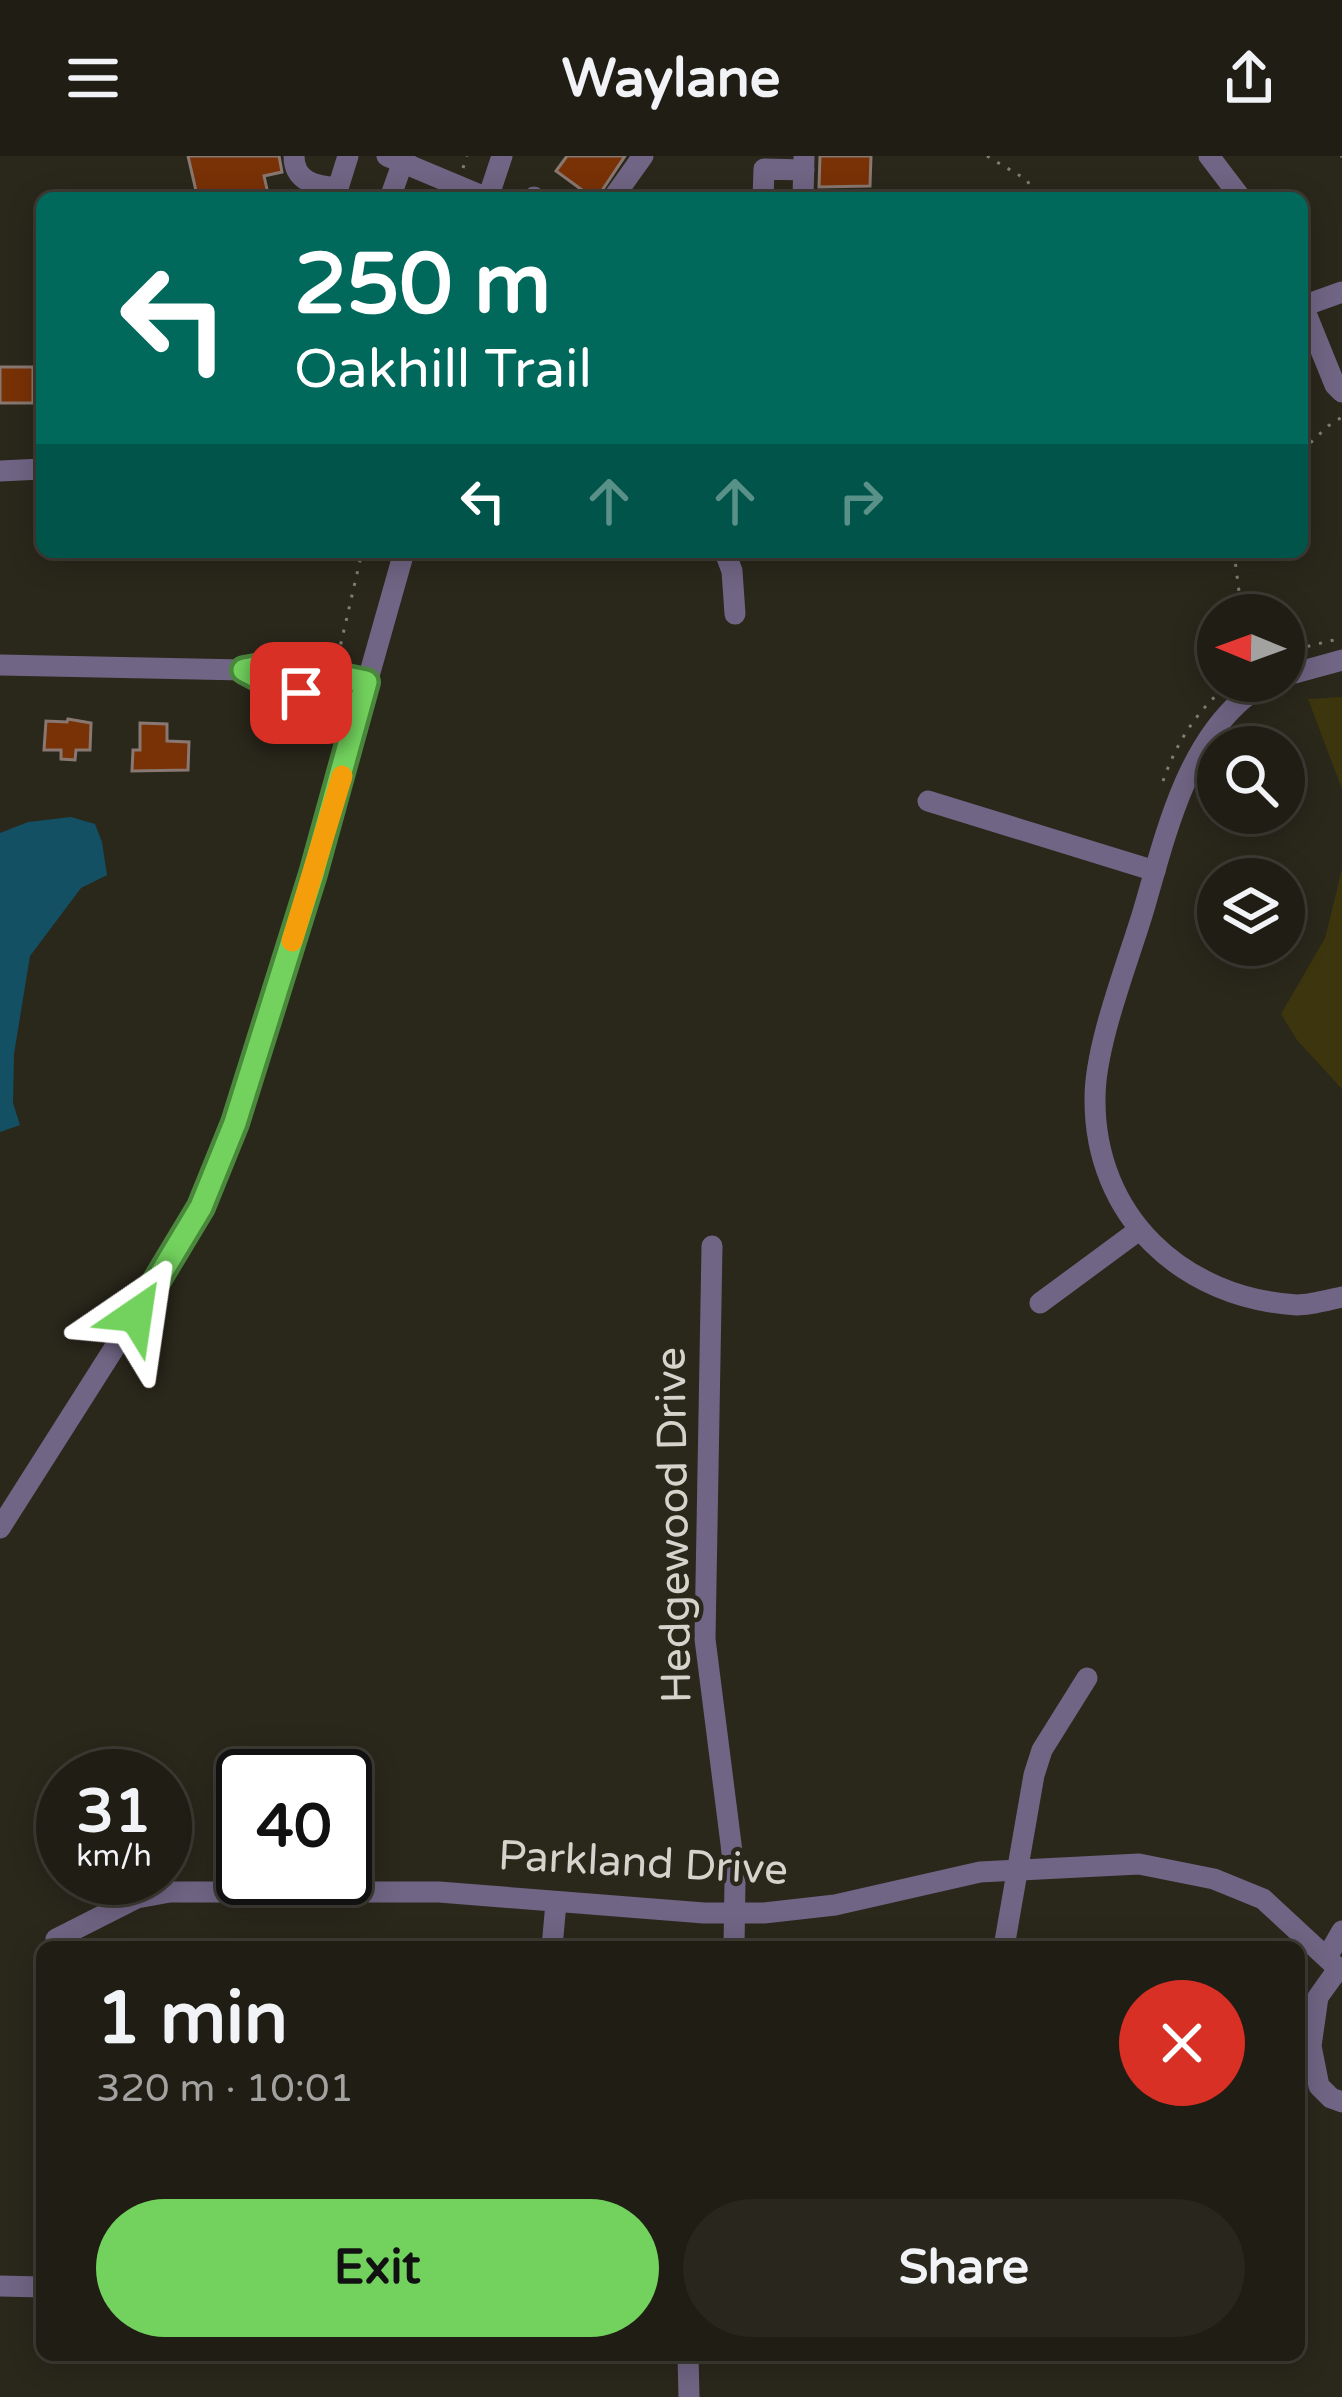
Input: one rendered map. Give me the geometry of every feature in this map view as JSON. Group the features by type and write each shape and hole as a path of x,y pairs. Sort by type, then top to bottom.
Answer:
{"street":[{"path":"294,156 294,167 302,178 334,192"},
{"path":"337,192 348,156"},
{"path":"490,192 502,156"},
{"path":"617,192 644,156"},
{"path":"1209,156 1236,192"},
{"path":"391,192 398,158 474,192"},
{"path":"763,192 764,169 804,163"},
{"path":"1308,303 1342,292"},
{"path":"1308,320 1342,392"},
{"path":"0,471 36,470"},
{"path":"0,1528 201,1207 235,1123 313,874 402,558"},
{"path":"727,558 735,614"},
{"path":"1305,670 1342,660"},
{"path":"0,665 244,670 279,664 366,682"},
{"path":"244,670 274,686 359,707"},
{"path":"1239,702 1210,734 1189,772 1155,871 1101,1052 1094,1096 1099,1148 1116,1194 1139,1230 1184,1271 1242,1296 1301,1305 1342,1297"},
{"path":"928,801 1155,871"},
{"path":"1040,1303 1139,1230"},
{"name":"Hedgewood Drive","path":"712,1246 705,1639 729,1825 734,1941"},
{"path":"1005,1941 1034,1775 1042,1750 1087,1678"},
{"name":"Parkland Drive","path":"56,1939 137,1898 170,1892 440,1892 735,1913 835,1906 1018,1868 1139,1864 1214,1880 1264,1899 1336,1966"},
{"path":"552,1941 556,1903"},
{"path":"1342,1931 1336,1966 1318,1997 1311,2046 1319,2086 1342,2102"},
{"path":"0,2286 36,2287"},
{"path":"688,2361 689,2397"}],"path":[{"path":"987,156 1027,180 1033,192"},
{"path":"1308,445 1342,417"},
{"path":"333,675 361,558"},
{"path":"1235,558 1239,594"},
{"path":"1305,646 1342,639"},
{"path":"1159,794 1177,746 1209,702"}],"shaded area":[{"path":"1342,697 1342,789 1308,699"},
{"path":"1342,869 1342,1089 1297,1040 1281,1014 1325,938"}],"water":[{"path":"71,817 95,824 107,875 81,888 30,956 14,1054 13,1103 20,1125 0,1132 0,833 28,822"}],"building":[{"path":"188,156 279,156 282,172 264,176 268,192 196,192"},
{"path":"567,156 625,156 601,192 585,192 556,171"},
{"path":"820,156 871,156 870,186 819,187"},
{"path":"0,367 33,367 33,403 0,403"},
{"path":"46,721 91,723 90,750 76,750 75,760 61,759 61,750 44,750"},
{"path":"140,723 167,724 167,741 189,742 188,770 132,771 133,750 140,750"}],"slow traffic":[{"path":"292,941 342,776"}],"route":[{"path":"136,1315 201,1207 235,1123 313,874 366,682 279,664 244,670 274,686 301,693"}]}
